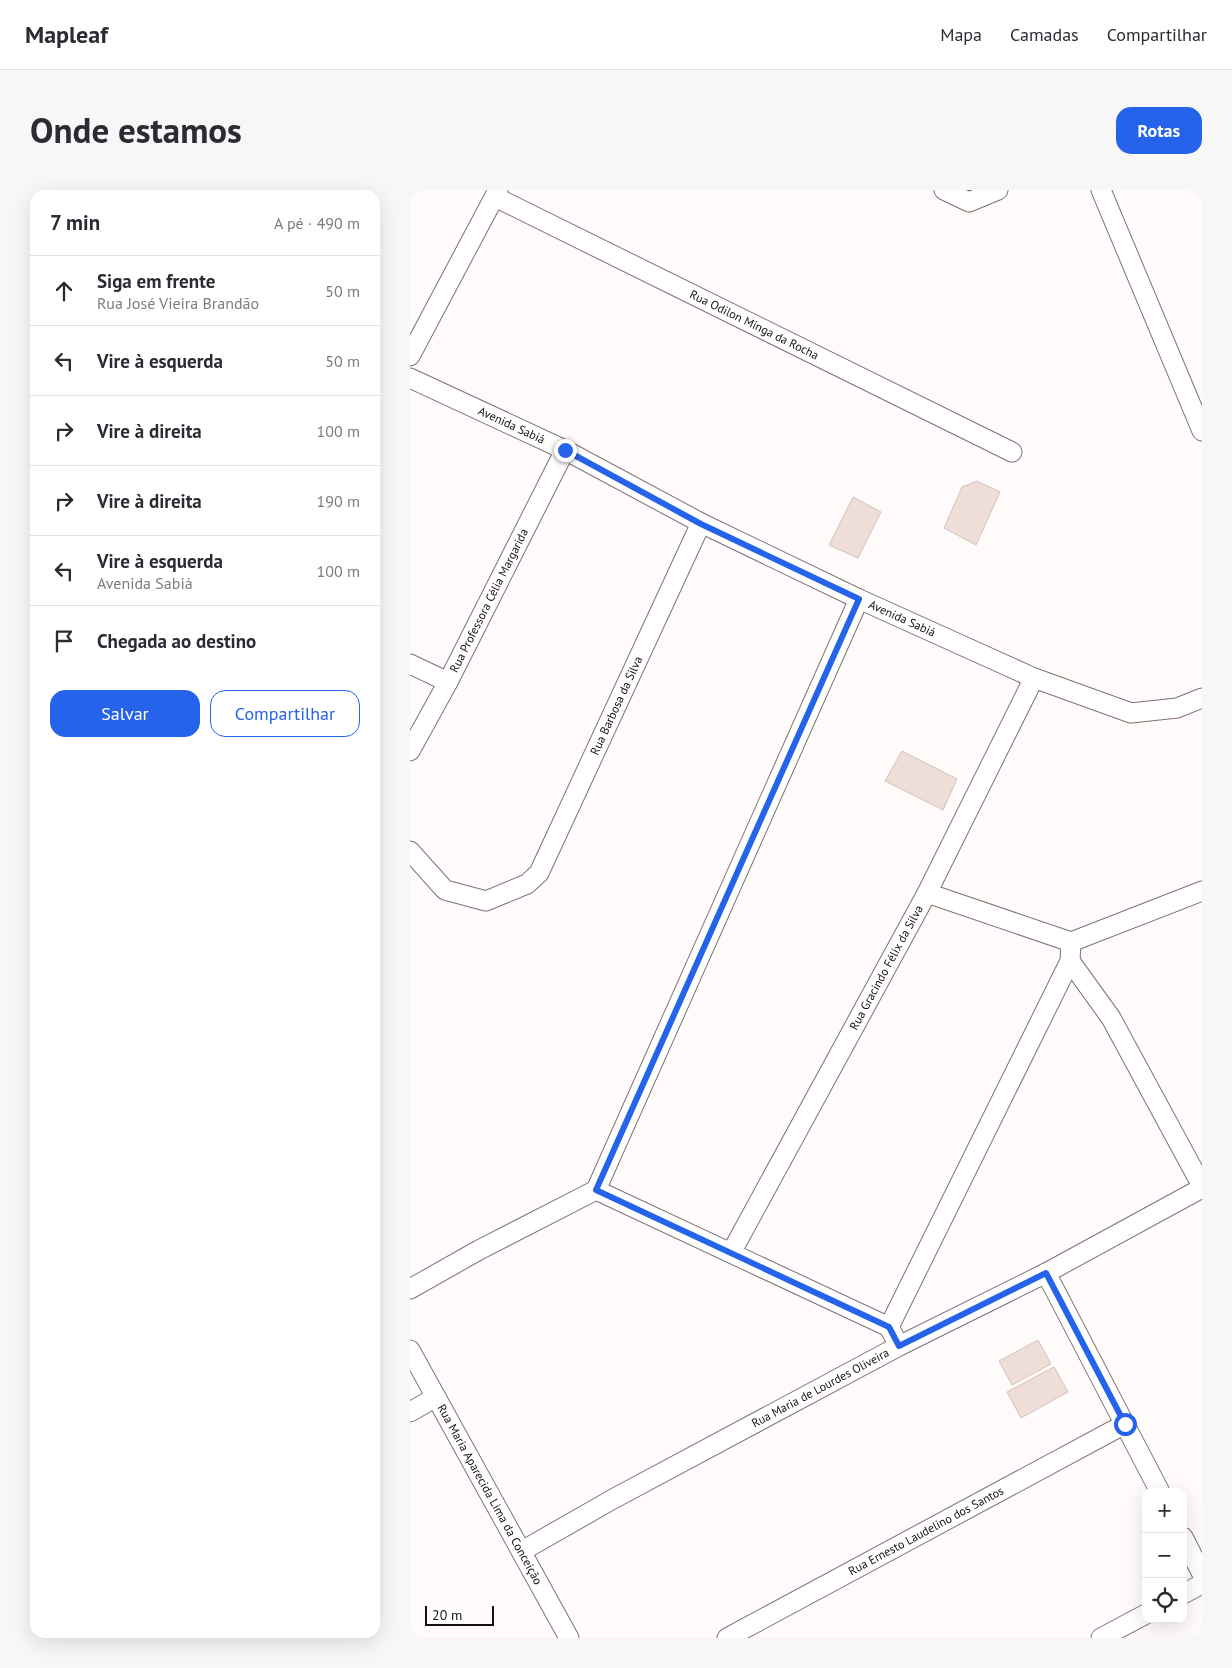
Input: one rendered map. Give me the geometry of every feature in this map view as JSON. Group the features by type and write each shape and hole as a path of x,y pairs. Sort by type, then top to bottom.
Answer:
{"street":[{"path":"944,190 969,202 998,190"},
{"path":"1101,190 1202,431"},
{"path":"410,356 496,193"},
{"name":"Rua Odilon Minga da Rocha","path":"496,193 1012,452"},
{"name":"Avenida Sabiá","path":"410,378 565,450 701,524 859,599 1034,678 1131,713 1177,708 1202,698"},
{"name":"Rua Professora Célia Margarida","path":"410,750 448,682 565,450"},
{"name":"Rua Barbosa da Silva","path":"410,851 445,890 486,901 527,884 538,873 701,524"},
{"path":"410,1289 479,1250 596,1190 859,599"},
{"path":"410,664 448,682"},
{"name":"Rua Gracindo Félix da Silva","path":"731,1253 927,893 1034,678"},
{"path":"889,1327 1070,952 1202,891"},
{"path":"927,893 1070,952 1112,1018 1202,1187"},
{"name":"Rua Maria de Lourdes Oliveira","path":"522,1551 622,1494 899,1346 1046,1273 1202,1187"},
{"path":"596,1190 889,1327 899,1346"},
{"path":"1046,1273 1158,1488"},
{"name":"Rua Maria Aparecida Lima da Conceição","path":"410,1350 569,1638"},
{"path":"410,1412 436,1398"},
{"name":"Rua Ernesto Laudelino dos Santos","path":"727,1638 1125,1424"},
{"path":"1187,1545 1202,1574"},
{"path":"1187,1592 1202,1584"},
{"path":"1101,1638 1142,1616"}],"building":[{"path":"977,481 1000,492 976,545 944,528 962,487"},
{"path":"853,497 881,512 858,558 829,545"},
{"path":"902,751 957,779 943,810 885,781"},
{"path":"1038,1340 1051,1364 1012,1385 999,1361"},
{"path":"1054,1367 1068,1392 1021,1418 1007,1392"}],"route":[{"path":"565,450 701,524 859,599 596,1190 889,1327 899,1346 1046,1273 1125,1424"}]}
